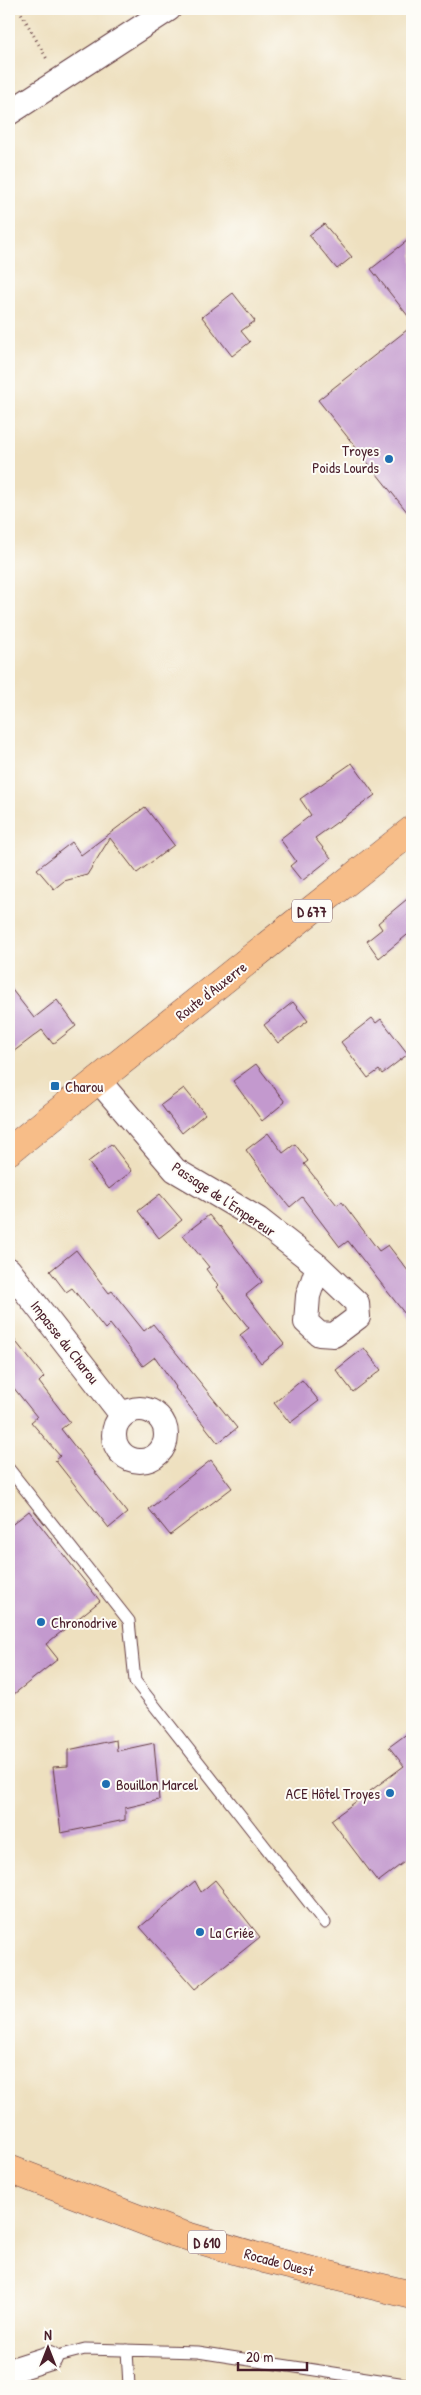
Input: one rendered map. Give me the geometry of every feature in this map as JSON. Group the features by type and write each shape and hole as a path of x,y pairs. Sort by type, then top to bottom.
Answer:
{"main road":[{"name":"Route d'Auxerre","path":"9,1151 412,830"},
{"name":"Rocade Ouest","path":"9,2169 173,2232 268,2260 412,2295"}],"street":[{"path":"9,113 169,9"},
{"name":"Passage de l'Empereur","path":"98,1080 175,1170 258,1219 318,1266"},
{"name":"Impasse du Charou","path":"9,1270 122,1415"},
{"path":"9,2371 50,2358"}],"lane":[{"path":"9,1469 129,1621 135,1680 326,1923"},
{"path":"50,2358 85,2348 198,2352 412,2384"},
{"path":"127,2350 129,2386"}],"path":[{"path":"19,9 58,80"}],"building":[{"path":"324,224 352,257 337,269 309,235"},
{"path":"412,237 412,321 371,269"},
{"path":"233,293 255,321 241,331 250,342 232,356 202,317"},
{"name":"Troyes Poids Lourds","path":"412,326 412,518 318,400"},
{"path":"352,763 375,795 315,838 331,858 302,881 290,866 296,861 280,839 311,815 300,799"},
{"path":"145,807 174,845 137,873 110,838 87,875 64,881 54,889 37,869 72,842 81,855"},
{"path":"412,895 412,931 379,958 367,941 382,929 378,923"},
{"path":"9,986 34,1018 57,1000 76,1026 53,1044 42,1030 9,1055"},
{"path":"293,1002 308,1021 278,1043 264,1025"},
{"path":"372,1018 376,1023 381,1019 408,1054 382,1074 379,1070 368,1078 341,1042"},
{"path":"256,1064 285,1102 262,1121 233,1081"},
{"path":"184,1088 205,1114 182,1133 161,1105"},
{"path":"268,1133 283,1153 295,1144 308,1161 304,1164 337,1205 342,1202 379,1251 388,1245 412,1276 412,1323 348,1241 340,1247 302,1197 290,1207 271,1184 246,1150"},
{"path":"111,1144 132,1171 109,1189 88,1162"},
{"path":"160,1194 182,1220 159,1238 138,1211"},
{"path":"209,1215 220,1226 262,1282 246,1295 284,1344 261,1363 240,1335 249,1328 216,1287 218,1285 206,1269 209,1267 183,1235"},
{"path":"76,1250 109,1293 112,1291 144,1331 153,1324 237,1428 218,1443 175,1388 155,1357 143,1366 110,1324 105,1329 72,1288 66,1292 50,1271"},
{"path":"9,1333 44,1377 39,1382 70,1422 61,1429 127,1513 109,1528 55,1460 60,1456 31,1422 37,1417 9,1382"},
{"path":"364,1348 381,1370 353,1392 336,1370"},
{"path":"302,1380 319,1401 290,1423 274,1403"},
{"path":"211,1460 232,1488 170,1535 149,1509"},
{"name":"Chronodrive","path":"29,1511 100,1601 46,1644 58,1659 9,1698 9,1527"},
{"name":"ACE Hôtel Troyes","path":"412,1730 412,1856 378,1882 331,1820 404,1766 389,1747"},
{"name":"Bouillon Marcel","path":"116,1740 117,1751 154,1743 159,1800 125,1808 125,1820 61,1833 53,1767 68,1766 68,1750"},
{"name":"La Criée","path":"215,1880 260,1937 195,1989 140,1927 195,1881 201,1892"}],"place":[{"name":"Troyes Poids Lourds","path":"389,459"},
{"name":"Charou","path":"55,1086"},
{"name":"Chronodrive","path":"41,1622"},
{"name":"Bouillon Marcel","path":"106,1784"},
{"name":"ACE Hôtel Troyes","path":"390,1793"},
{"name":"La Criée","path":"200,1932"}]}
